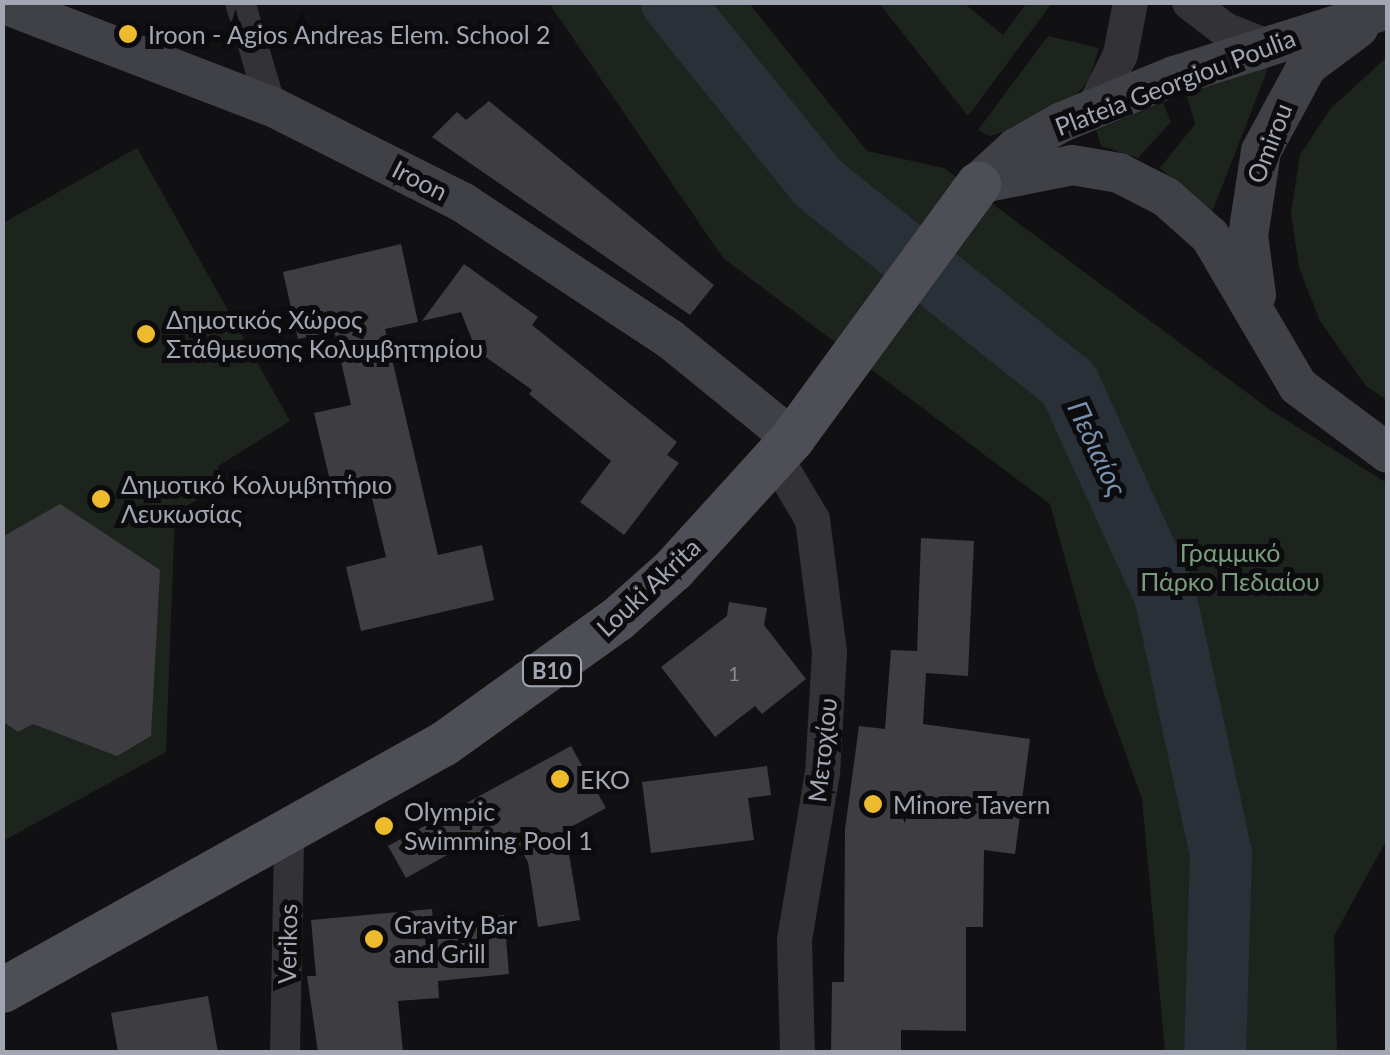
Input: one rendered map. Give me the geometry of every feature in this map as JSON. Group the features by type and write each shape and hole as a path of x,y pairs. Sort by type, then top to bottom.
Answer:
{"main road":[{"name":"Iroon","path":"2,3 271,106 462,202 564,265 670,339 784,447"},
{"name":"Plateia Georgiou Poulia","path":"976,186 1016,148 1092,110 1264,45 1388,10"},
{"name":"Omirou","path":"1261,324 1248,236 1261,152 1307,66 1388,10"},
{"name":"Omirou","path":"976,186 1072,165 1138,181 1210,236 1298,386 1388,453"},
{"name":"Louki Akrita","path":"2,990 288,834 558,667 673,569 784,447 845,372 976,186"}],"street":[{"path":"240,2 271,106"},
{"path":"1092,110 1120,54 1130,2"},
{"path":"1190,2 1224,29 1264,45"},
{"name":"Μετοχίου","path":"784,447 812,519 828,652 822,772 794,940 797,1052"},
{"name":"Verikos","path":"286,1052 288,834"}],"green space":[{"name":"Γραμμικό Πάρκο Πεδιαίου","path":"549,3 749,3 867,151 944,168 1269,409 1387,483 1387,839 1334,936 1337,1052 1165,1052 1142,799 1096,671 1050,504 723,258"},
{"path":"879,3 964,3 1003,35 1027,3 1052,3 968,116"},
{"path":"1048,36 1099,48 1089,80 1068,104 990,136 978,130"},
{"path":"1388,57 1387,400 1367,387 1320,321 1299,268 1291,213 1300,155 1331,108"},
{"path":"1262,63 1268,68 1211,215 1160,168 1195,124 1186,93"},
{"path":"1163,103 1171,122 1138,158 1101,146 1096,130"},
{"name":"Δημοτικό Κολυμβητήριο Λευκωσίας","path":"137,148 290,421 218,466 223,484 175,513 166,752 3,841 3,223"}],"building":[{"path":"489,101 714,285 690,315 432,137 457,112 466,120"},
{"path":"401,244 418,322 385,329 438,555 482,545 494,600 361,631 346,567 386,557 368,481 332,489 314,413 351,405 334,331 298,339 283,272"},
{"path":"464,264 538,317 532,325 677,442 667,455 679,463 624,535 580,502 611,461 529,394 532,390 476,350 461,312 422,321"},
{"path":"60,504 160,570 151,736 117,756 33,724 18,732 2,721 2,537"},
{"path":"921,538 974,541 968,676 926,673 923,724 1030,739 1015,854 984,850 983,927 966,927 966,1031 901,1030 901,1052 831,1052 832,982 844,982 845,829 859,726 885,729 891,650 917,651"},
{"path":"729,602 767,608 764,625 806,679 762,714 755,706 715,737 661,667 727,616"},
{"path":"571,746 606,808 565,830 580,920 538,927 528,862 510,831 480,847 476,839 406,878 388,846"},
{"path":"767,766 771,795 748,798 754,840 651,853 642,782"},
{"path":"432,909 433,921 504,915 509,974 438,981 439,998 398,1001 403,1052 318,1052 307,976 316,976 311,920"},
{"path":"208,996 218,1052 118,1052 111,1013"}],"waterway":[{"name":"Πεδιαίος","path":"672,2 818,183 1069,384 1165,595 1221,854 1215,1052"}],"place":[{"name":"Iroon - Agios Andreas Elem. School 2","path":"128,34"},
{"name":"Δημοτικός Χώρος Στάθμευσης Κολυμβητηρίου","path":"146,334"},
{"name":"Δημοτικό Κολυμβητήριο Λευκωσίας","path":"101,499"},
{"name":"EKO","path":"560,779"},
{"name":"Minore Tavern","path":"873,804"},
{"name":"Olympic Swimming Pool 1","path":"384,826"},
{"name":"Gravity Bar and Grill","path":"374,939"}]}
